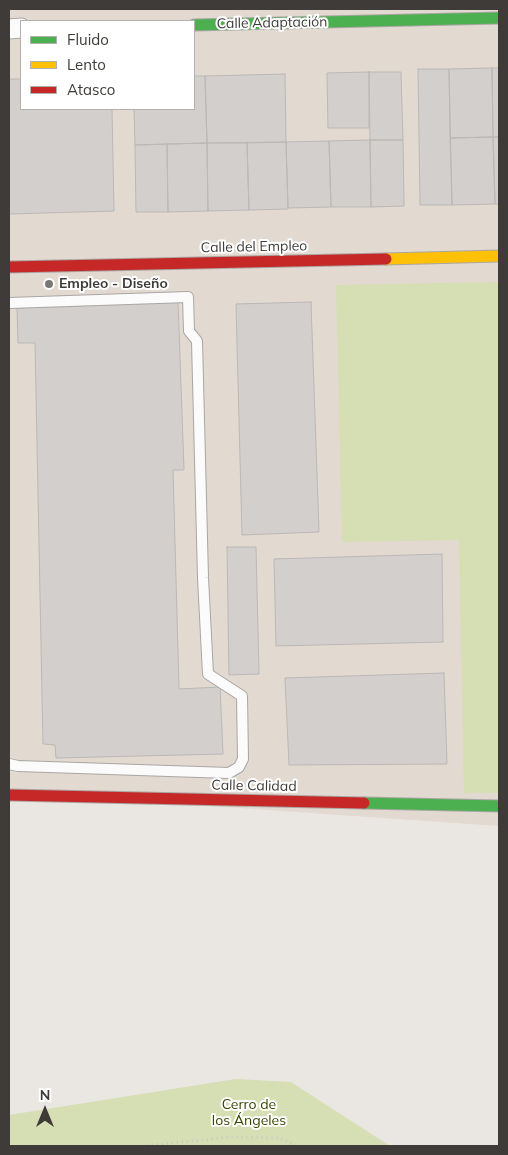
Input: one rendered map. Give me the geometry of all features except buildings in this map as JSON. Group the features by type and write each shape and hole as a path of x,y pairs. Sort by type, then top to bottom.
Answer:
{"street":[{"name":"Calle Adaptación","path":"195,24 499,18"},
{"name":"Calle del Empleo","path":"9,267 499,256"},
{"name":"Calle Calidad","path":"9,795 499,806"}],"lane":[{"path":"9,303 188,297 189,331 197,341 203,578 208,674 242,696 243,759 239,767 229,773 18,766 9,764"}],"path":[{"path":"142,1146 232,1137 280,1138 298,1146"}],"shaded area":[{"path":"9,9 499,9 499,826 9,792"}],"green space":[{"path":"499,282 499,793 464,793 459,540 342,542 336,285"},
{"name":"Cerro de los Ángeles","path":"236,1079 291,1082 390,1146 9,1146 9,1115"}],"traffic: fast":[{"path":"195,25 499,18"},
{"path":"364,803 499,806"}],"traffic: slow":[{"path":"386,259 499,256"}],"traffic: jam":[{"path":"9,267 386,259"},
{"path":"9,795 364,803"}],"place":[{"name":"Empleo - Diseño","path":"49,284"}]}
